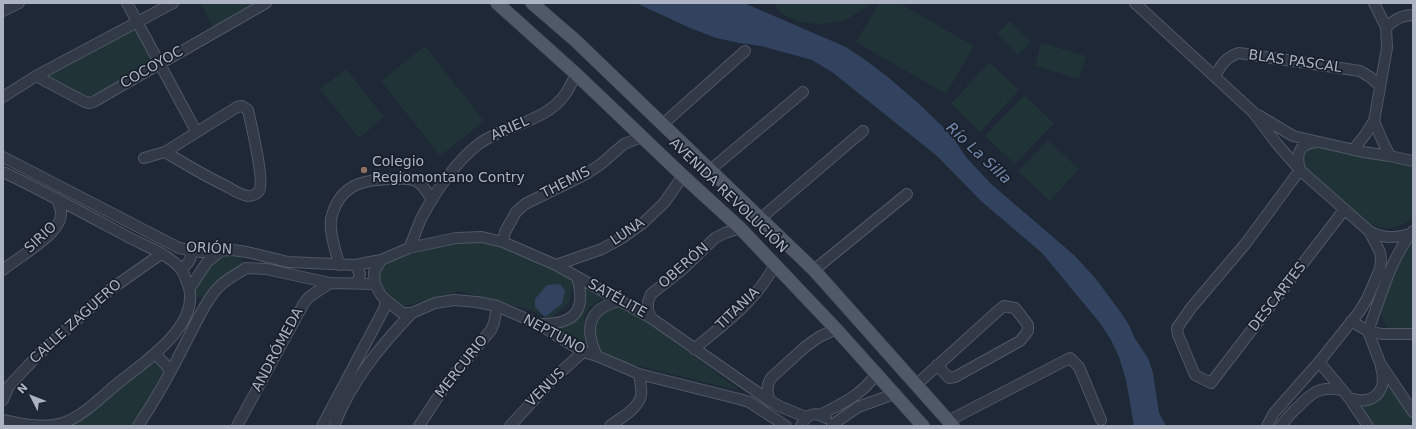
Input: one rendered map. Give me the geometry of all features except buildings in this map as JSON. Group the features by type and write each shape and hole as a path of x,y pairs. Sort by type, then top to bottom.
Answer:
{"main road":[{"name":"AVENIDA REVOLUCIÓN","path":"497,3 576,74 740,228 776,264 877,373 923,426"},
{"name":"AVENIDA REVOLUCIÓN","path":"532,3 576,41 814,270 950,423"}],"street":[{"path":"3,12 19,3"},
{"path":"127,3 196,132"},
{"path":"3,97 36,76 173,3"},
{"name":"COCOYOC","path":"36,76 85,102 95,101 266,3"},
{"path":"1135,3 1253,112 1277,144 1300,170 1369,231 1385,238 1400,237 1412,233"},
{"path":"1353,150 1374,121 1387,48 1386,27 1374,3"},
{"path":"1386,27 1399,17 1413,15"},
{"path":"663,124 745,51"},
{"name":"BLAS PASCAL","path":"1215,76 1227,58 1239,53 1360,71 1380,86"},
{"name":"ARIEL","path":"408,248 421,219 432,200 466,156 480,143 496,133 522,124 541,115 555,105 566,94 576,74"},
{"path":"710,170 803,92"},
{"path":"144,158 165,152 237,106 242,106 248,110 259,165 260,187 258,192 254,195 249,196 241,194 208,178 165,152"},
{"path":"1253,112 1292,136 1353,150 1413,161"},
{"path":"1374,121 1390,156"},
{"path":"760,219 863,131"},
{"name":"THEMIS","path":"503,242 505,232 516,212 525,204 586,174 601,164 624,144 642,137"},
{"path":"1300,170 1297,156 1304,146 1311,142 1316,142"},
{"name":"ORIÓN","path":"3,157 179,248 201,252 222,250 247,252 288,262 339,265 356,265 381,260 408,248"},
{"name":"DESCARTES","path":"1300,170 1246,243 1191,308 1177,328 1178,335 1195,375 1211,383 1344,210"},
{"name":"ORIÓN","path":"3,172 56,198 161,254 181,269 191,292"},
{"name":"LUNA","path":"556,265 602,249 622,238 643,223 664,203 683,176"},
{"path":"339,265 332,234 331,220 340,196 348,190 368,181 384,179 411,179 420,183 432,200"},
{"path":"814,270 907,194"},
{"name":"SIRIO","path":"3,270 56,228 62,212 56,198"},
{"name":"OBERÓN","path":"651,318 648,310 648,302 651,294 683,269 715,238 740,228"},
{"path":"1267,426 1274,413 1319,362 1351,322 1367,299 1380,269 1382,259 1369,231"},
{"path":"1349,398 1364,401 1372,399 1379,393 1382,386 1383,379 1380,363 1368,331 1387,279 1401,248 1412,233"},
{"name":"SATÉLITE","path":"408,248 456,238 482,237 503,242 556,265 651,318 770,401 804,422"},
{"path":"181,269 190,262 190,250"},
{"path":"3,420 37,426 51,425 63,424 79,414 155,354 171,338 186,316 191,292 207,262 222,250"},
{"path":"138,426 170,372 208,300 225,281 246,268 247,252"},
{"name":"CALLE ZAGUERO","path":"3,400 10,386 37,356 111,289 161,254"},
{"path":"381,260 374,272 375,284 381,295 402,313 412,313"},
{"name":"TITANIA","path":"694,349 738,312 768,278 776,264"},
{"path":"356,265 360,274 357,283"},
{"name":"ORIÓN","path":"246,268 266,270 330,283 375,284"},
{"path":"538,324 565,322 579,310 581,296 577,277"},
{"name":"ANDRÓMEDA","path":"237,426 304,302 330,283"},
{"path":"191,292 198,301 208,300"},
{"path":"322,426 384,309 386,300"},
{"name":"NEPTUNO","path":"412,313 435,303 454,300 497,306 538,324 583,352 597,356 640,374 739,398 749,402 781,425"},
{"path":"597,356 592,346 590,327 592,321 602,308 620,301"},
{"name":"MERCURIO","path":"419,426 447,383 491,330 494,323 497,306"},
{"path":"916,384 937,365 1000,309 1004,306 1015,308 1028,325 1028,331 1020,341 955,377 949,378 937,365"},
{"path":"334,426 339,413 372,358 412,313"},
{"path":"1351,322 1368,331 1382,334 1413,334"},
{"path":"770,401 767,392 768,384 771,378 805,347 819,337 836,329"},
{"name":"VENUS","path":"510,426 554,378 583,352"},
{"path":"155,354 166,364 170,372"},
{"path":"950,423 1070,358 1079,367 1101,420"},
{"path":"1319,362 1349,398 1368,426"},
{"path":"1380,363 1413,412"},
{"path":"820,415 854,397 867,386 877,373"},
{"path":"610,426 633,409 639,402 641,394 640,374"},
{"path":"1281,426 1285,419 1314,392 1328,388 1342,390"},
{"path":"804,422 813,414 820,415 829,420 832,425 858,407 894,394"}],"green space":[{"path":"200,3 266,3 216,32"},
{"path":"774,3 869,3 870,5 844,21 817,24 798,22 781,13"},
{"path":"879,3 899,3 974,46 946,94 856,42"},
{"path":"1010,21 1031,42 1018,55 997,34"},
{"path":"137,22 159,64 90,103 36,76"},
{"path":"1041,43 1086,56 1079,79 1035,66"},
{"path":"425,46 484,121 440,156 381,81"},
{"path":"989,62 1019,90 980,132 951,104"},
{"path":"346,69 384,117 359,138 320,89"},
{"path":"1024,95 1054,123 1015,164 985,136"},
{"path":"1048,140 1079,169 1050,201 1018,171"},
{"path":"1318,145 1408,164 1413,167 1413,217 1401,225 1388,228 1375,226 1362,220 1306,168 1304,160 1307,151"},
{"path":"1413,237 1413,333 1393,332 1383,320 1381,313 1382,305 1403,253"},
{"path":"468,238 495,243 573,275 570,302 550,319 531,310 459,291 402,307 379,283 379,271 391,260"},
{"path":"225,256 239,257 244,262 242,266 216,282 205,297 198,297 193,294 196,281 203,270 213,261"},
{"path":"577,281 605,296 589,308 584,316 586,346 551,325 563,321 576,307"},
{"path":"619,303 741,391 593,355 590,319"},
{"path":"149,363 158,365 161,368 162,373 133,426 66,426"},
{"path":"1388,382 1413,420 1413,426 1373,426 1359,406 1373,401 1382,392"}],"water":[{"path":"636,3 744,3 846,47 889,78 944,128 954,139 966,157 990,183 1074,255 1096,279 1122,314 1134,337 1148,358 1153,373 1159,413 1166,426 1134,426 1126,380 1119,357 1111,340 1100,323 1042,253 981,201 937,156 832,72 812,60 761,46 716,38 690,28"},
{"path":"560,284 565,291 562,304 545,317 535,307 535,299 547,285"}],"place":[{"name":"Colegio Regiomontano Contry","path":"364,170"}],"water label":[{"name":"Río La Silla","path":"978,154"}]}
